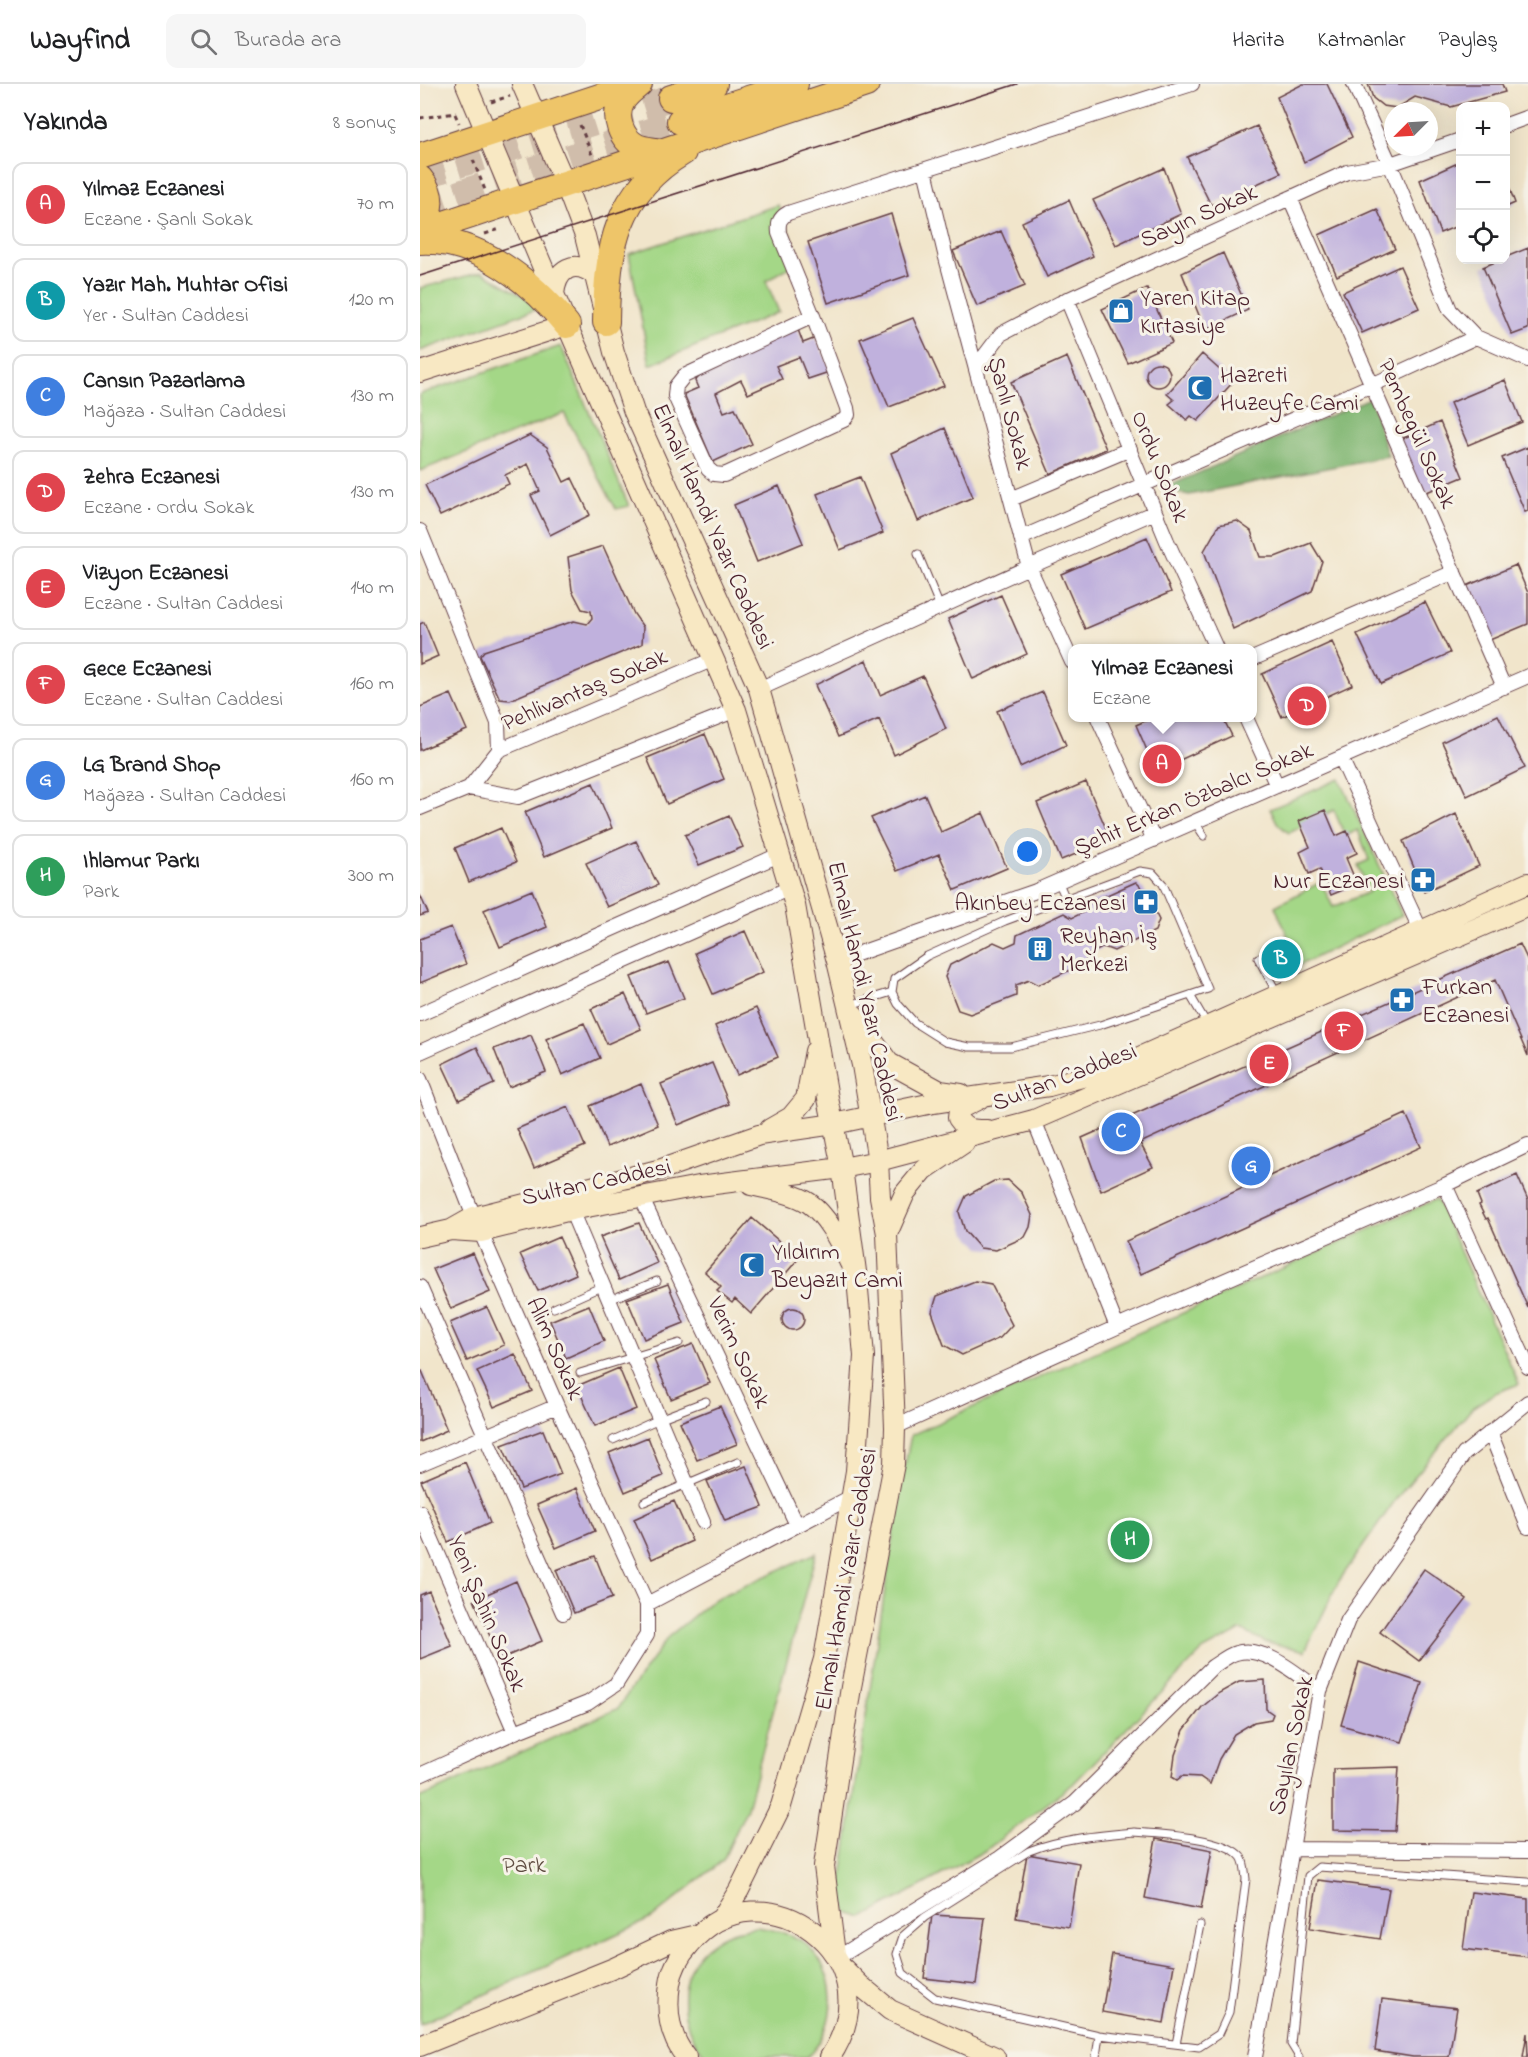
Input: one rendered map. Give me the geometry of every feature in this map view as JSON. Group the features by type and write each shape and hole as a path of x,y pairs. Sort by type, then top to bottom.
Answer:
{"highway":[{"path":"420,156 640,84"},
{"path":"640,84 623,100 619,108 620,127 630,143 639,148 661,152"},
{"path":"714,84 675,109 795,84"},
{"path":"420,232 866,84"},
{"path":"606,322 606,298 613,250 619,225 629,201 660,167 717,133"},
{"path":"420,179 428,190 430,200 426,219 420,227"},
{"path":"420,240 455,246 504,267 540,294 567,325"}],"main road":[{"name":"Elmalı Hamdi Yazır Caddesi","path":"466,84 567,325 736,710 795,905 842,1168 858,1279 864,1356 856,1471 824,1659 781,1806 740,1890 721,1920"},
{"name":"Elmalı Hamdi Yazır Caddesi","path":"524,87 585,236 614,352 634,412 759,688 837,961 862,1065 878,1161 880,1197 887,1234 895,1427 894,1464 851,1687 824,1866 837,1959 848,1991 848,2017 840,2042 830,2057"},
{"path":"554,294 558,277 569,268 584,268 596,275"},
{"path":"420,372 567,325"},
{"name":"Sultan Caddesi","path":"478,1225 662,1169 759,1135 834,1124 933,1103 1049,1086 1115,1068 1528,885"},
{"name":"Sultan Caddesi","path":"420,1238 451,1230 699,1186 842,1168 878,1161 1034,1120 1528,906"},
{"path":"848,1006 889,1063 940,1091 983,1096"},
{"path":"759,1135 791,1117 806,1099 818,1033"},
{"path":"983,1096 959,1109 958,1118 964,1127 972,1130 997,1130"},
{"path":"887,1234 905,1193 924,1170 953,1152 972,1136"},
{"path":"737,1182 780,1192 809,1203 824,1219 858,1279"},
{"path":"686,2057 670,2026 667,2001 671,1977 681,1954 697,1935 721,1920 746,1912 772,1913 796,1920 818,1935 861,1986 890,2010 995,2057"},
{"path":"420,2046 614,1968 671,1941 697,1935"}],"street":[{"path":"813,316 684,376 676,386 675,396 708,469 714,474 724,475 844,420 848,415 848,408 813,316 779,233 778,224 781,217 1192,84"},
{"path":"1354,84 1390,164 1450,310 1476,337 1528,360"},
{"path":"1510,124 1528,117"},
{"name":"Sayın Sokak","path":"976,367 1001,334 1067,299 1347,172 1390,164 1456,142"},
{"name":"Şanlı Sokak","path":"925,170 945,254 1029,567 1068,653"},
{"name":"Pembegül Sokak","path":"1290,198 1504,687"},
{"name":"Ordu Sokak","path":"1067,299 1155,512 1213,644"},
{"path":"1021,538 1372,385 1476,337"},
{"path":"1011,499 1130,449"},
{"path":"759,688 1155,512"},
{"path":"420,531 498,723 499,750"},
{"path":"1257,657 1454,572"},
{"name":"Pehlivantaş Sokak","path":"420,808 469,788 499,750 714,659"},
{"name":"Şehit Erkan Özbalcı Sokak","path":"837,961 1058,881 1528,676"},
{"path":"469,788 518,797 736,710"},
{"path":"1100,722 1154,840"},
{"path":"1248,722 1277,786"},
{"path":"1341,758 1421,931"},
{"path":"420,1014 781,854"},
{"path":"420,1052 790,888"},
{"name":"Alim Sokak","path":"420,1079 478,1225 556,1406 647,1604 647,1635 616,1684 588,1703 515,1732"},
{"path":"1034,1120 1117,1327"},
{"path":"895,1427 1117,1327 1445,1185 1528,1145"},
{"path":"1445,1185 1528,1367"},
{"name":"Verim Sokak","path":"641,1197 797,1526"},
{"path":"571,1210 703,1522"},
{"path":"420,1287 563,1613"},
{"name":"Sayılan Sokak","path":"1255,2057 1320,1691 1348,1620 1464,1454 1528,1402"},
{"path":"420,1464 556,1406"},
{"path":"1490,1432 1528,1527"},
{"path":"647,1604 851,1497"},
{"name":"Yeni Şahin Sokak","path":"420,1512 515,1732"},
{"path":"837,1959 1000,1858 1075,1803 1212,1667 1236,1653 1253,1651 1282,1664 1320,1691"},
{"path":"420,1774 515,1732"},
{"path":"1292,1849 1528,1851"}],"lane":[{"path":"918,554 940,607"},
{"path":"1196,822 1204,836"},
{"path":"1140,871 1153,873 1163,884 1208,989 1100,1025 1011,1047 969,1047 945,1042 915,1023 898,1004 892,993 894,979 927,956 1005,921 1140,871"},
{"path":"1058,881 1066,899"},
{"path":"1258,958 1278,995"},
{"path":"848,1006 892,993"},
{"path":"1190,995 1208,1026"},
{"path":"609,1300 657,1281"},
{"path":"554,1308 603,1286"},
{"path":"580,1373 679,1343"},
{"path":"613,1440 706,1401"},
{"path":"644,1502 738,1462"},
{"path":"1134,1832 1176,1835 1228,1846 1242,1858 1246,1879 1229,2012 1219,2034 1199,2047 1099,2035 935,1998 903,1973 897,1954 903,1936 925,1917 1029,1851 1040,1847 1093,1835 1134,1832"},
{"path":"1299,2057 1292,2044 1308,1876 1319,1867 1528,1882"},
{"path":"1176,2044 1200,1925"},
{"path":"1096,2057 1099,2035"}],"path":[{"path":"420,118 455,114 524,87"}],"green space":[{"path":"778,205 801,260 766,281 779,312 650,365 629,254"},
{"path":"482,272 536,303 536,309 420,351 420,288"},
{"path":"561,346 629,506 616,509 564,413 420,471 420,394"},
{"path":"1370,398 1388,456 1189,495 1162,489"},
{"path":"1340,779 1402,915 1300,965 1275,906 1321,882 1333,907 1369,892 1358,865 1369,860 1358,830 1345,836 1334,810 1289,833 1278,824 1270,809"},
{"path":"1437,1199 1519,1384 1495,1393 1473,1407 1396,1499 1339,1581 1305,1651 1266,1642 1241,1630 1202,1651 1073,1784 986,1850 863,1918 847,1913 840,1890 899,1495 911,1435"},
{"name":"Park","path":"816,1553 747,1808 723,1860 652,1918 420,2024 420,1798 617,1709 668,1637 713,1600"},
{"path":"756,1927 779,1931 800,1940 823,1965 831,1997 830,2013 818,2044 807,2057 707,2057 689,2030 684,1998 686,1982 691,1967 700,1953 723,1936"}],"building":[{"path":"1303,84 1327,84 1352,137 1304,162 1277,97"},
{"path":"1368,84 1502,84 1505,92 1469,102 1456,102 1456,106 1451,107 1415,97 1407,102 1384,102 1384,106 1373,98"},
{"path":"1257,126 1281,173 1211,205 1187,157"},
{"path":"1456,164 1456,227 1440,233 1420,180"},
{"path":"1164,168 1181,214 1116,245 1093,200"},
{"path":"1510,190 1515,203 1510,205"},
{"path":"1069,200 1093,256 1047,277 1022,222"},
{"path":"1377,209 1395,249 1337,276 1319,235"},
{"path":"891,214 909,275 828,303 808,242"},
{"path":"1001,231 1025,286 977,306 953,251"},
{"path":"1528,248 1528,329 1512,335 1483,267 1490,264 1510,264 1510,255"},
{"path":"1223,253 1248,310 1205,330 1182,273"},
{"path":"1400,266 1419,308 1362,333 1343,292"},
{"path":"1147,288 1172,343 1128,363 1102,309"},
{"path":"913,318 944,386 889,407 860,339"},
{"path":"797,327 803,343 816,338 832,371 808,379 799,357 776,366 782,379 748,394 741,380 716,393 724,412 735,408 752,444 713,462 684,394 698,388 695,381 704,372"},
{"name":"Hazreti Huzeyfe Cami","path":"1202,354 1233,382 1198,421 1191,416 1187,420 1169,404 1174,400 1167,394"},
{"path":"1067,357 1106,449 1050,474 1011,382"},
{"path":"1158,363 1167,366 1170,375 1167,384 1158,387 1149,384 1146,375 1149,366"},
{"path":"1505,380 1522,422 1468,445 1450,403"},
{"path":"1440,422 1463,477 1422,494 1399,440"},
{"path":"945,428 973,497 918,521 891,453"},
{"path":"530,435 547,447 564,482 572,478 590,515 550,535 531,495 540,491 528,464 505,475 509,484 440,516 425,485"},
{"path":"1528,447 1528,511 1525,512 1502,458"},
{"path":"860,477 883,533 840,550 817,494"},
{"path":"779,486 803,543 757,562 734,505"},
{"path":"1237,521 1251,531 1260,557 1275,557 1311,543 1322,561 1312,591 1233,629 1204,551 1219,525"},
{"path":"1147,537 1171,592 1085,629 1061,574"},
{"path":"603,546 634,614 643,627 642,644 510,700 500,699 480,656 484,651 574,621 587,624 592,618 591,611 582,609 572,590 568,557"},
{"path":"1516,565 1528,593 1528,624 1485,642 1462,588"},
{"path":"1001,595 1027,654 973,679 948,619"},
{"path":"1425,602 1450,653 1381,684 1357,634"},
{"path":"424,622 438,656 420,664 420,624"},
{"path":"1332,642 1352,685 1282,717 1262,674"},
{"path":"866,660 880,695 923,676 946,729 894,755 879,719 838,737 815,685"},
{"path":"1043,692 1066,745 1020,767 997,711"},
{"path":"451,694 467,730 420,750 420,707"},
{"path":"1498,715 1525,768 1467,796 1442,742"},
{"path":"1143,722 1225,722 1232,736 1156,771 1136,725"},
{"path":"705,734 724,779 667,804 647,758"},
{"path":"1086,782 1111,840 1061,860 1037,803"},
{"path":"593,783 612,828 544,857 525,812"},
{"path":"925,795 941,832 983,813 1007,868 955,890 939,854 897,871 871,818"},
{"path":"1325,810 1336,836 1347,831 1357,853 1346,858 1357,884 1331,895 1320,869 1309,874 1300,852 1310,847 1299,821"},
{"path":"1456,814 1479,866 1424,892 1403,841"},
{"path":"729,816 743,847 699,865 685,835"},
{"path":"501,828 516,862 469,882 455,848"},
{"path":"636,841 658,885 607,907 586,863"},
{"name":"Reyhan İş Merkezi","path":"1136,882 1144,890 1159,920 1155,931 1114,951 1104,947 1088,955 1085,963 1038,985 1029,980 1016,985 1016,996 970,1014 958,1010 945,977 950,965 994,942 1005,947 1016,942 1017,935 1064,913 1072,918 1086,911 1089,903"},
{"path":"532,890 547,927 500,947 484,910"},
{"path":"420,895 428,913 420,916"},
{"path":"451,927 466,964 420,983 420,939"},
{"path":"745,931 763,972 713,994 695,953"},
{"path":"1520,944 1528,961 1528,1056 1495,980 1140,1143 1153,1167 1101,1191 1082,1138"},
{"path":"1287,950 1291,959 1276,967 1271,958"},
{"path":"669,962 684,998 646,1013 631,977"},
{"path":"625,994 641,1029 607,1044 591,1009"},
{"path":"756,1008 778,1057 737,1075 715,1026"},
{"path":"584,1023 600,1058 562,1075 546,1039"},
{"path":"531,1035 546,1072 509,1087 494,1049"},
{"path":"477,1047 494,1084 459,1100 442,1064"},
{"path":"712,1063 729,1104 678,1125 661,1084"},
{"path":"641,1084 658,1125 607,1147 590,1106"},
{"path":"568,1107 585,1146 534,1168 517,1129"},
{"path":"1406,1114 1421,1147 1141,1274 1126,1241"},
{"path":"1517,1175 1528,1200 1528,1308 1488,1218 1486,1219 1479,1205 1481,1204 1477,1194"},
{"path":"1008,1180 1022,1193 1032,1215 1030,1227 1025,1237 996,1250 980,1248 965,1231 959,1212 966,1196 994,1181"},
{"name":"Yıldırım Beyazıt Cami","path":"752,1218 799,1258 751,1314 735,1299 732,1303 717,1291 721,1287 705,1272"},
{"path":"639,1223 657,1263 619,1280 600,1237"},
{"path":"559,1237 576,1274 538,1291 520,1254"},
{"path":"473,1253 490,1292 451,1309 433,1269"},
{"path":"975,1281 991,1284 1012,1325 1000,1338 962,1355 944,1345 932,1312 937,1296"},
{"path":"668,1284 684,1323 644,1339 627,1299"},
{"path":"589,1305 604,1341 566,1358 550,1321"},
{"path":"487,1307 504,1345 467,1361 450,1323"},
{"path":"793,1308 801,1311 804,1319 801,1327 793,1330 785,1327 782,1319 785,1311"},
{"path":"693,1344 710,1383 671,1399 654,1360"},
{"path":"515,1354 532,1391 494,1407 477,1371"},
{"path":"619,1368 636,1409 595,1426 577,1386"},
{"path":"422,1371 447,1430 420,1442 420,1372"},
{"path":"720,1406 737,1444 697,1460 680,1422"},
{"path":"543,1430 561,1474 521,1489 502,1445"},
{"path":"648,1437 663,1476 625,1492 609,1453"},
{"path":"465,1462 490,1523 448,1542 421,1481"},
{"path":"746,1466 763,1507 725,1521 707,1481"},
{"path":"577,1488 595,1531 556,1548 537,1505"},
{"path":"674,1501 692,1541 652,1559 634,1519"},
{"path":"595,1556 612,1598 574,1613 556,1570"},
{"path":"1424,1569 1467,1599 1419,1661 1380,1632"},
{"path":"516,1581 542,1641 500,1659 474,1600"},
{"path":"429,1591 452,1646 420,1659 420,1595"},
{"path":"1359,1662 1422,1683 1402,1742 1341,1725"},
{"path":"1265,1680 1266,1709 1273,1714 1271,1719 1254,1722 1234,1734 1219,1759 1210,1784 1200,1777 1182,1776 1177,1780 1172,1777 1175,1755 1184,1730 1202,1707 1219,1693 1239,1682"},
{"path":"1399,1767 1395,1831 1333,1830 1333,1769"},
{"path":"1156,1839 1212,1850 1201,1909 1145,1898"},
{"path":"1027,1854 1079,1863 1069,1927 1016,1918"},
{"path":"1318,1880 1389,1889 1380,1939 1310,1928"},
{"path":"1471,1892 1528,1899 1528,1957 1463,1949"},
{"path":"932,1915 985,1918 976,1984 924,1978"},
{"path":"1112,1954 1174,1965 1164,2023 1102,2012"},
{"path":"1382,1999 1457,2008 1449,2057 1413,2057 1375,2051"},
{"path":"1527,2033 1528,2057 1523,2057"}],"tunnel":[{"path":"420,177 671,98"},
{"path":"420,206 680,121"}],"tram line":[{"path":"420,276 1017,84"}],"place":[{"name":"Yaren Kitap Kırtasiye","path":"1121,311"},
{"name":"Hazreti Huzeyfe Cami","path":"1200,388"},
{"name":"Zehra Eczanesi","path":"1307,706"},
{"name":"Yılmaz Eczanesi","path":"1162,764"},
{"name":"Nur Eczanesi","path":"1423,880"},
{"name":"Akınbey Eczanesi","path":"1146,902"},
{"name":"Reyhan İş Merkezi","path":"1040,949"},
{"name":"Yazır Mah. Muhtar Ofisi","path":"1281,959"},
{"name":"Furkan Eczanesi","path":"1402,1000"},
{"name":"Gece Eczanesi","path":"1344,1031"},
{"name":"Vizyon Eczanesi","path":"1269,1064"},
{"name":"Cansın Pazarlama","path":"1121,1132"},
{"name":"LG Brand Shop","path":"1251,1166"},
{"name":"Yıldırım Beyazıt Cami","path":"752,1265"},
{"name":"Ihlamur Parkı","path":"1130,1540"}]}
